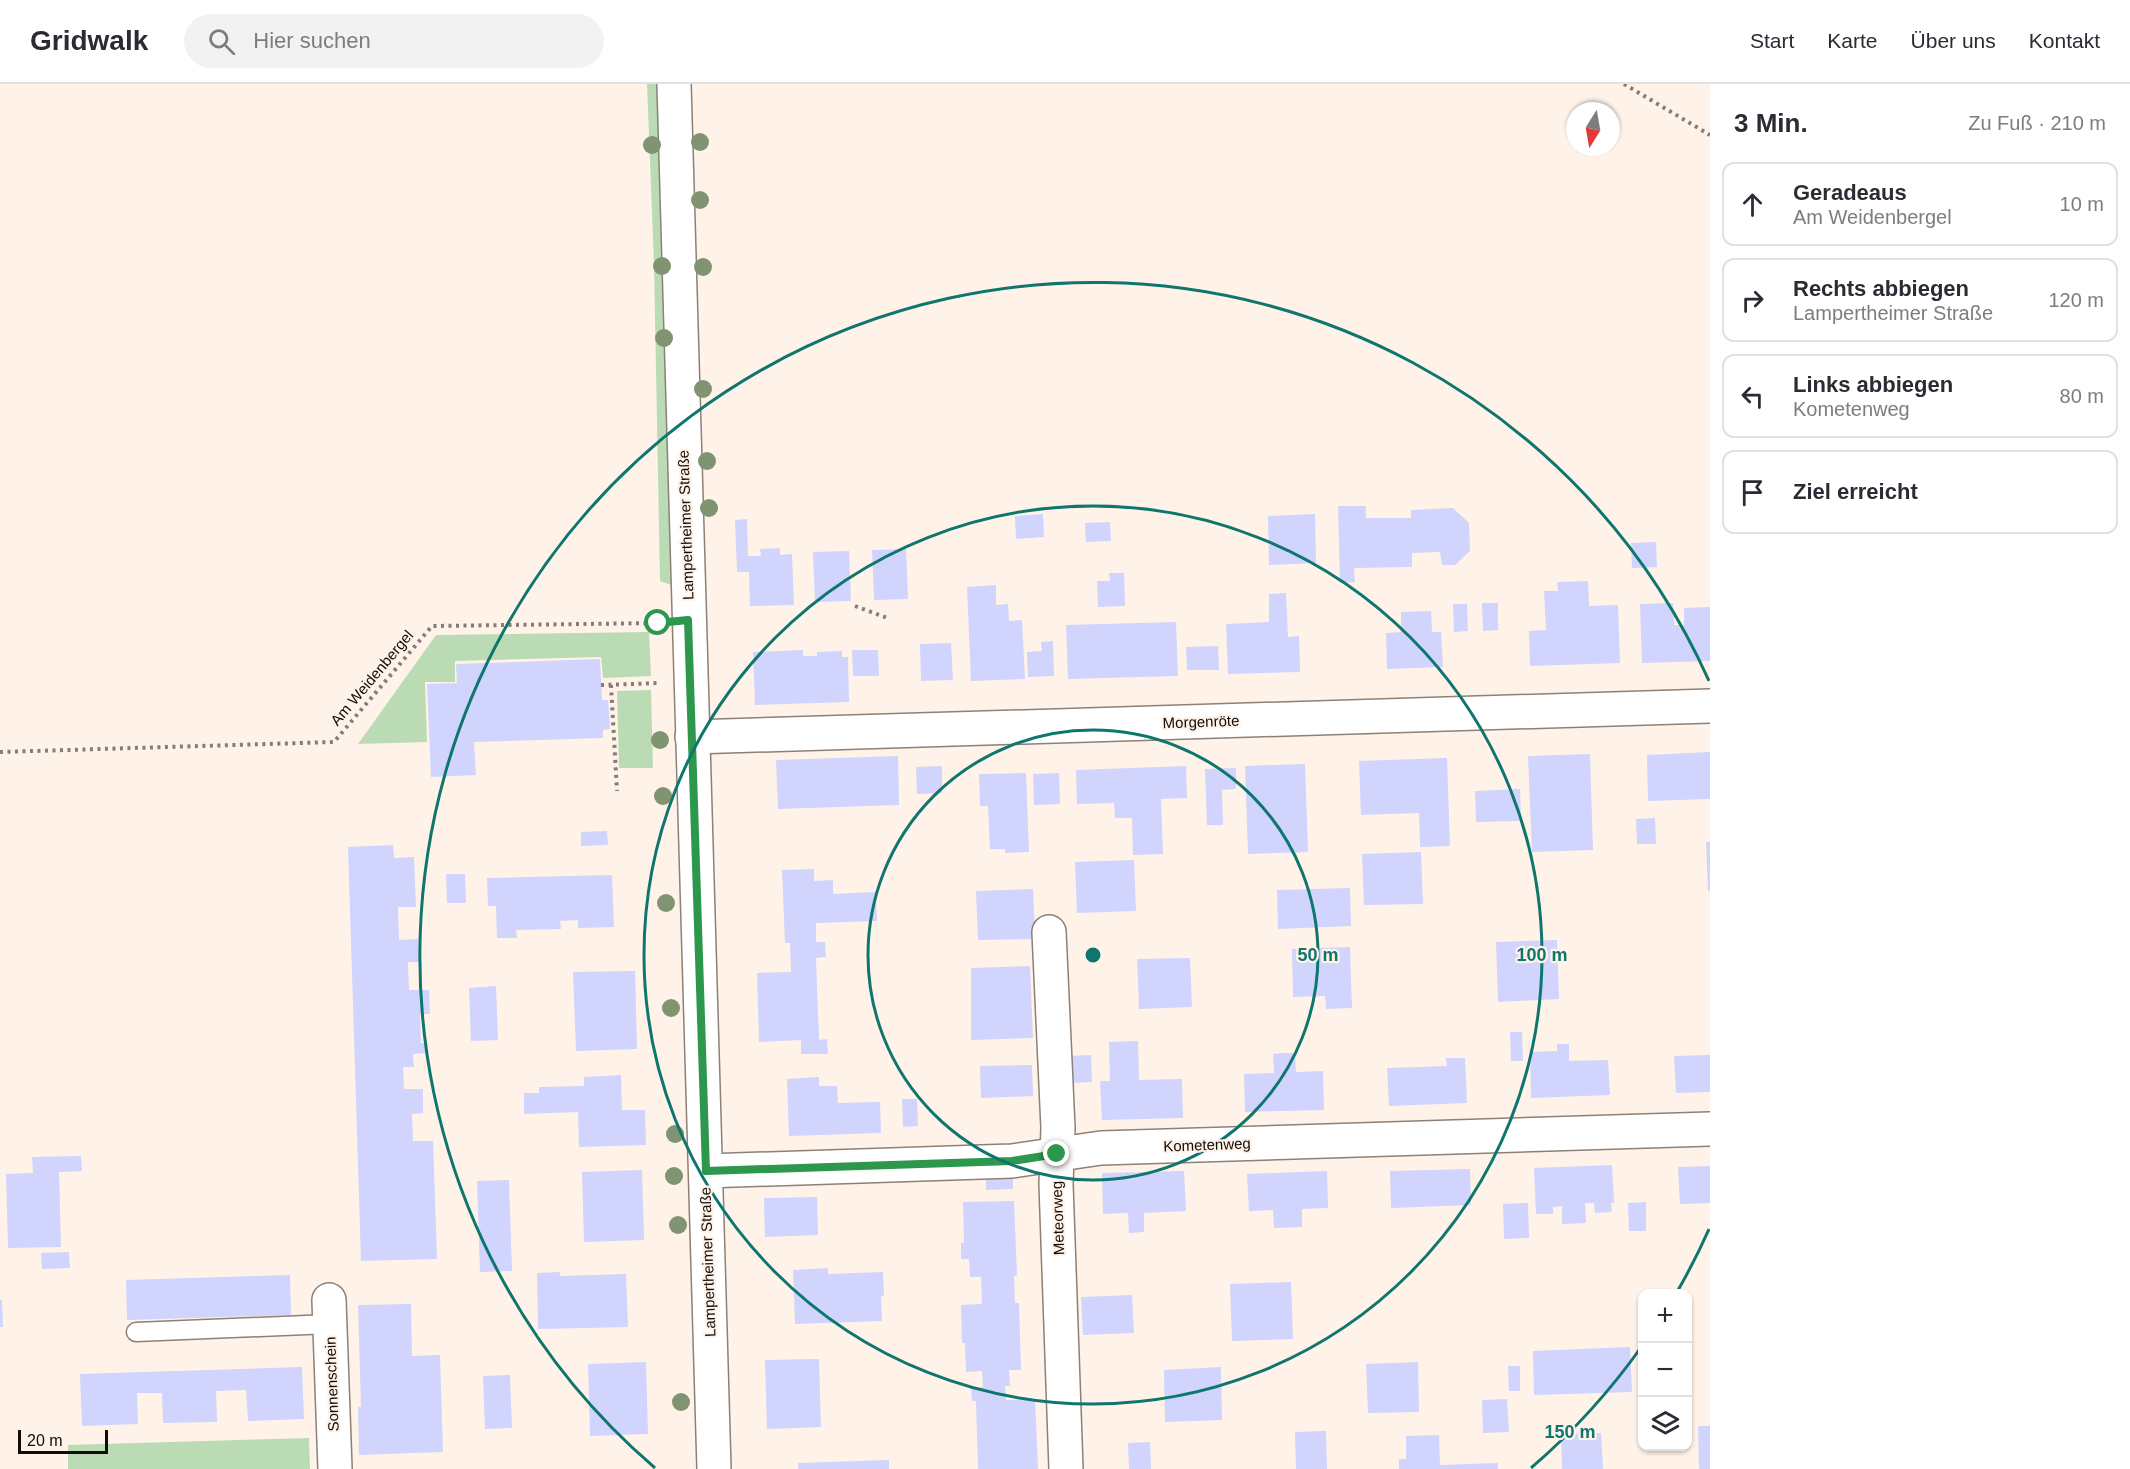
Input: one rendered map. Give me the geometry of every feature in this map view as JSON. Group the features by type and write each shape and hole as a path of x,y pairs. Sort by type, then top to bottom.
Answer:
{"street":[{"name":"Lampertheimer Straße","path":"674,84 714,1469"},
{"name":"Morgenröte","path":"692,737 1710,706"},
{"name":"Meteorweg","path":"1049,932 1058,1128 1066,1469"},
{"name":"Kometenweg","path":"706,1171 1012,1161 1101,1148 1710,1129"},
{"name":"Sonnenschein","path":"329,1312 335,1469"}],"lane":[{"path":"136,1332 329,1312"}],"path":[{"path":"1624,84 1710,135"},
{"path":"855,606 890,619"},
{"name":"Am Weidenbergel","path":"0,752 334,742 432,626 658,623 688,620"},
{"path":"601,685 664,683"},
{"path":"611,685 617,790"}],"green space":[{"path":"647,84 658,84 671,585 660,581 654,264"},
{"path":"649,632 651,676 603,678 601,657 455,661 455,682 425,682 427,742 358,744 436,635"},
{"path":"651,690 653,768 619,768 617,691"},
{"path":"309,1438 310,1469 68,1469 68,1445"}],"building":[{"path":"1338,506 1366,506 1366,518 1411,518 1411,510 1453,508 1469,523 1470,551 1455,565 1442,565 1440,552 1412,553 1412,567 1354,568 1355,582 1340,583"},
{"path":"1043,514 1044,537 1016,539 1015,516"},
{"path":"1315,514 1316,563 1269,565 1268,516"},
{"path":"747,519 748,556 761,556 760,549 780,548 780,555 792,554 794,605 750,606 749,572 737,572 735,520"},
{"path":"1110,522 1111,541 1086,542 1085,523"},
{"path":"1656,542 1657,567 1632,568 1631,543"},
{"path":"906,549 908,599 874,600 872,550"},
{"path":"849,551 851,601 815,602 813,552"},
{"path":"1109,573 1124,573 1125,606 1098,607 1097,581 1110,581"},
{"path":"1588,581 1589,606 1618,605 1620,663 1530,666 1529,631 1546,630 1544,591 1558,591 1557,582"},
{"path":"996,585 996,605 1008,604 1009,621 1022,620 1025,679 971,681 967,587"},
{"path":"1286,593 1288,637 1299,636 1300,672 1228,674 1226,624 1269,622 1269,594"},
{"path":"1482,603 1498,603 1498,630 1483,631"},
{"path":"1673,603 1674,625 1684,625 1684,608 1710,607 1710,661 1642,663 1640,604"},
{"path":"1453,604 1467,604 1468,631 1454,632"},
{"path":"1431,611 1432,632 1441,632 1443,667 1387,669 1386,633 1401,632 1401,612"},
{"path":"1176,622 1178,676 1068,679 1066,625"},
{"path":"1053,641 1054,676 1028,677 1027,652 1042,651 1041,642"},
{"path":"951,643 953,680 921,681 920,644"},
{"path":"1218,646 1219,670 1187,670 1186,647"},
{"path":"803,650 803,656 817,656 817,652 842,651 842,657 848,657 849,702 755,705 753,652"},
{"path":"852,650 878,650 879,676 853,676"},
{"path":"600,659 602,700 608,700 610,729 603,730 603,738 474,742 476,775 431,777 427,684 457,683 456,664"},
{"path":"1710,752 1710,799 1648,801 1647,755"},
{"path":"1590,754 1593,850 1532,852 1528,756"},
{"path":"898,756 899,805 778,809 776,760"},
{"path":"1447,758 1450,846 1420,847 1419,813 1361,815 1359,761"},
{"path":"1305,764 1308,852 1248,854 1245,766"},
{"path":"942,766 942,793 917,794 916,767"},
{"path":"1186,766 1187,798 1161,799 1163,854 1133,855 1132,818 1115,818 1114,803 1077,804 1076,770"},
{"path":"1236,768 1236,789 1222,790 1223,825 1207,825 1205,769"},
{"path":"1026,773 1029,852 1005,853 1005,849 990,849 988,806 980,806 979,774"},
{"path":"1059,773 1060,804 1034,805 1033,774"},
{"path":"1520,789 1521,821 1476,822 1475,791"},
{"path":"1655,818 1656,844 1637,844 1636,819"},
{"path":"607,831 608,845 581,846 581,832"},
{"path":"1706,842 1710,842 1710,891 1708,891"},
{"path":"393,845 394,858 414,857 416,907 398,907 399,940 418,939 419,962 408,962 409,990 429,990 430,1014 420,1014 421,1043 427,1043 427,1053 413,1054 414,1067 403,1067 404,1089 423,1089 423,1113 412,1114 413,1141 433,1141 437,1259 361,1261 348,847"},
{"path":"1421,852 1423,904 1364,905 1362,854"},
{"path":"1134,860 1136,911 1077,913 1075,862"},
{"path":"814,869 814,881 833,880 833,894 876,892 877,921 816,923 816,942 825,942 826,957 816,958 819,1040 827,1039 828,1054 801,1054 801,1040 759,1042 757,973 791,972 790,943 785,943 782,870"},
{"path":"446,874 465,874 466,903 447,903"},
{"path":"612,875 614,927 578,928 578,920 560,921 561,929 516,930 517,938 497,938 496,906 488,906 487,878"},
{"path":"1350,888 1351,926 1278,929 1277,890"},
{"path":"1033,889 1035,939 978,940 976,891"},
{"path":"1557,940 1559,999 1498,1002 1496,942"},
{"path":"1350,947 1352,1008 1326,1009 1325,996 1293,997 1292,949"},
{"path":"1190,958 1192,1007 1139,1009 1137,959"},
{"path":"1030,966 1033,1038 971,1040 971,968"},
{"path":"635,971 637,1049 576,1051 573,972"},
{"path":"496,986 498,1040 471,1041 469,988"},
{"path":"1510,1032 1522,1032 1523,1061 1511,1061"},
{"path":"1138,1041 1139,1080 1182,1079 1183,1118 1102,1120 1100,1081 1110,1081 1109,1042"},
{"path":"1557,1044 1569,1044 1569,1061 1608,1060 1610,1095 1531,1098 1530,1052 1557,1051"},
{"path":"1295,1053 1296,1072 1323,1071 1324,1110 1245,1112 1244,1074 1274,1073 1273,1054"},
{"path":"1091,1055 1092,1082 1071,1083 1069,1056"},
{"path":"1710,1055 1710,1092 1676,1093 1674,1056"},
{"path":"1446,1058 1465,1058 1467,1103 1389,1106 1387,1068 1447,1066"},
{"path":"1032,1065 1033,1096 981,1098 980,1066"},
{"path":"621,1075 622,1110 645,1110 646,1145 579,1147 578,1112 524,1114 524,1093 539,1093 539,1087 584,1086 584,1077"},
{"path":"819,1077 819,1086 837,1086 838,1103 880,1102 881,1133 789,1136 787,1079"},
{"path":"902,1099 917,1099 918,1126 903,1127"},
{"path":"81,1156 82,1171 59,1172 61,1247 8,1248 6,1174 33,1173 32,1157"},
{"path":"1612,1165 1614,1203 1611,1203 1612,1212 1595,1213 1594,1203 1585,1203 1586,1223 1562,1224 1562,1206 1553,1207 1553,1214 1536,1214 1534,1168"},
{"path":"1710,1166 1710,1203 1680,1204 1678,1167"},
{"path":"1470,1169 1471,1205 1391,1208 1390,1171"},
{"path":"642,1170 644,1240 584,1242 582,1172"},
{"path":"1184,1171 1186,1211 1144,1213 1144,1232 1129,1233 1128,1213 1103,1214 1102,1173"},
{"path":"1327,1171 1328,1208 1302,1209 1302,1227 1274,1228 1273,1210 1249,1211 1247,1174"},
{"path":"1013,1176 1013,1189 986,1190 986,1177"},
{"path":"509,1180 512,1271 480,1272 477,1181"},
{"path":"817,1197 818,1235 765,1237 764,1198"},
{"path":"1014,1201 1017,1275 1014,1276 1015,1303 1019,1303 1021,1370 1009,1370 1010,1386 1005,1386 1006,1400 1035,1399 1038,1469 978,1469 976,1401 972,1401 971,1388 983,1387 982,1371 966,1372 965,1343 962,1343 961,1305 982,1304 981,1277 970,1277 969,1259 961,1259 961,1243 964,1243 963,1202"},
{"path":"1646,1202 1646,1231 1629,1231 1628,1203"},
{"path":"1528,1203 1529,1238 1504,1239 1503,1204"},
{"path":"69,1252 70,1268 42,1269 41,1253"},
{"path":"828,1268 828,1274 883,1272 882,1321 795,1324 793,1270"},
{"path":"560,1272 560,1276 626,1274 628,1327 538,1329 537,1273"},
{"path":"290,1275 291,1315 127,1320 126,1280"},
{"path":"1291,1282 1293,1339 1232,1341 1230,1284"},
{"path":"1132,1295 1134,1333 1083,1335 1081,1297"},
{"path":"0,1300 2,1300 3,1327 0,1327"},
{"path":"411,1304 412,1356 440,1355 443,1452 359,1455 358,1407 361,1407 358,1305"},
{"path":"1630,1347 1632,1392 1534,1395 1533,1351"},
{"path":"819,1359 821,1427 767,1429 765,1360"},
{"path":"646,1362 648,1434 590,1436 588,1364"},
{"path":"1418,1362 1419,1412 1368,1413 1366,1364"},
{"path":"1508,1366 1520,1366 1520,1391 1509,1391"},
{"path":"302,1367 304,1419 248,1421 246,1390 216,1391 217,1422 163,1423 162,1393 137,1393 138,1424 82,1426 80,1374"},
{"path":"1221,1367 1222,1420 1165,1422 1164,1370"},
{"path":"510,1375 512,1428 485,1429 483,1376"},
{"path":"1507,1399 1509,1432 1483,1433 1482,1400"},
{"path":"1698,1426 1710,1426 1710,1469 1699,1469"},
{"path":"1326,1431 1327,1469 1296,1469 1295,1432"},
{"path":"1601,1433 1603,1469 1562,1469 1561,1434"},
{"path":"1439,1435 1440,1465 1498,1463 1498,1469 1399,1469 1399,1459 1406,1459 1406,1436"},
{"path":"1150,1442 1151,1469 1129,1469 1128,1443"},
{"path":"889,1460 889,1469 798,1469 798,1463"}],"route":[{"path":"658,623 688,620 706,1171 1012,1161 1057,1154"}]}
